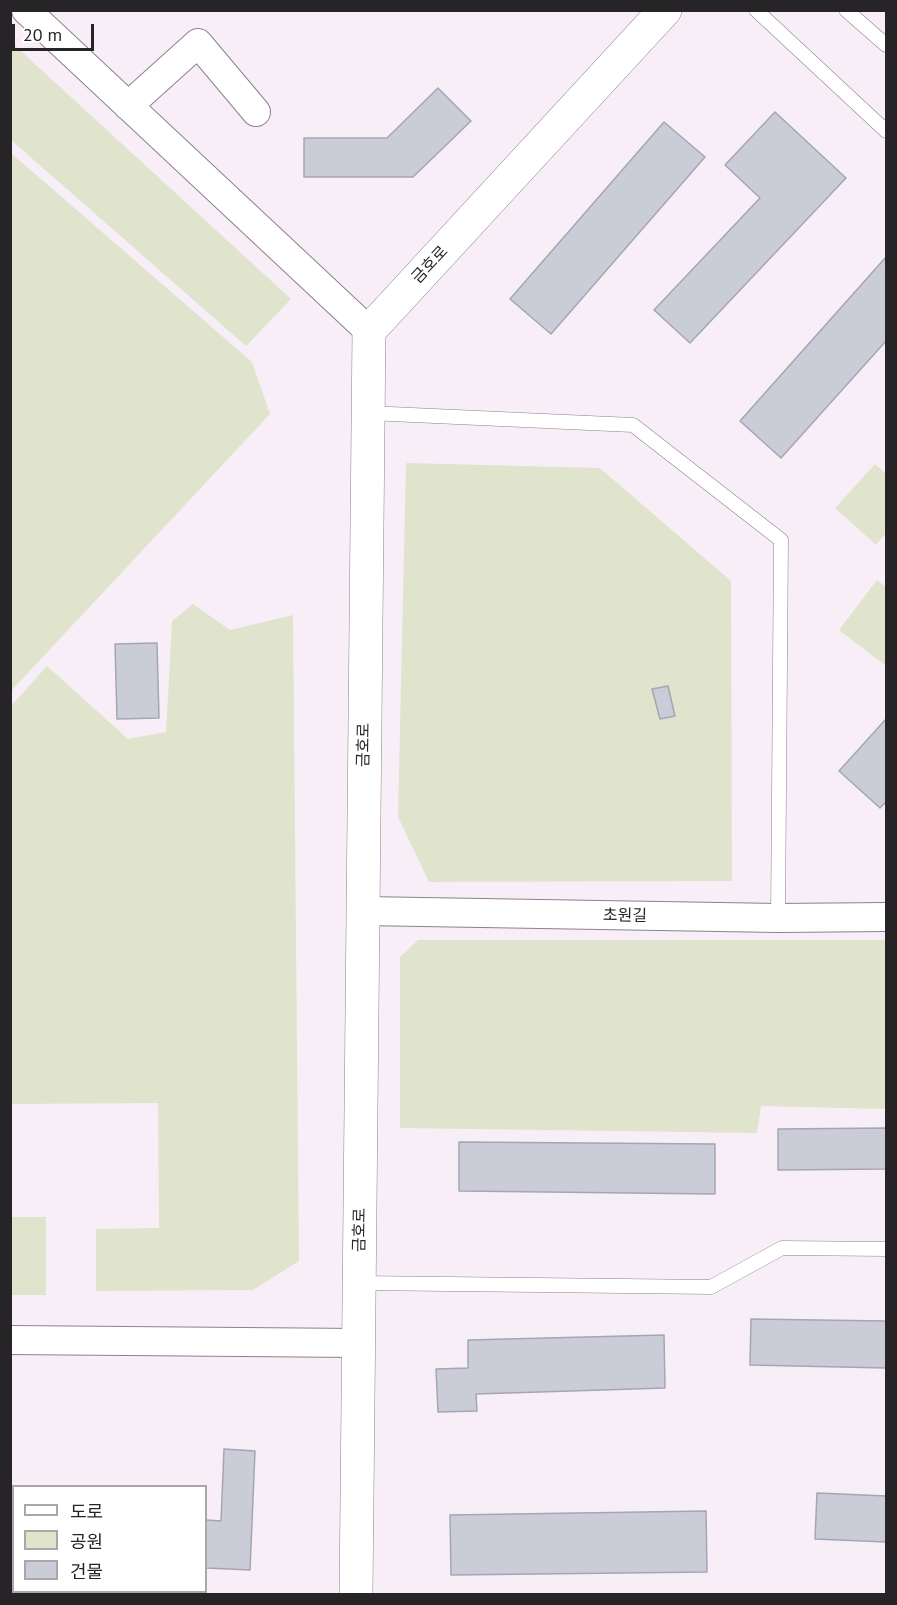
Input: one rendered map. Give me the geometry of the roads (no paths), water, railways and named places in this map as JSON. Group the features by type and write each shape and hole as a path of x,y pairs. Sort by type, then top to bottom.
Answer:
{"street":[{"path":"26,10 369,331"},
{"name":"금호로","path":"356,1594 369,331 665,10"},
{"path":"128,106 198,43 256,112"},
{"name":"초원길","path":"363,911 886,918"},
{"path":"10,1340 358,1343"}],"lane":[{"path":"846,10 886,45"},
{"path":"760,12 886,131"},
{"path":"368,413 633,425 781,540 778,918"},
{"path":"359,1283 711,1287 782,1248 886,1250"}]}
